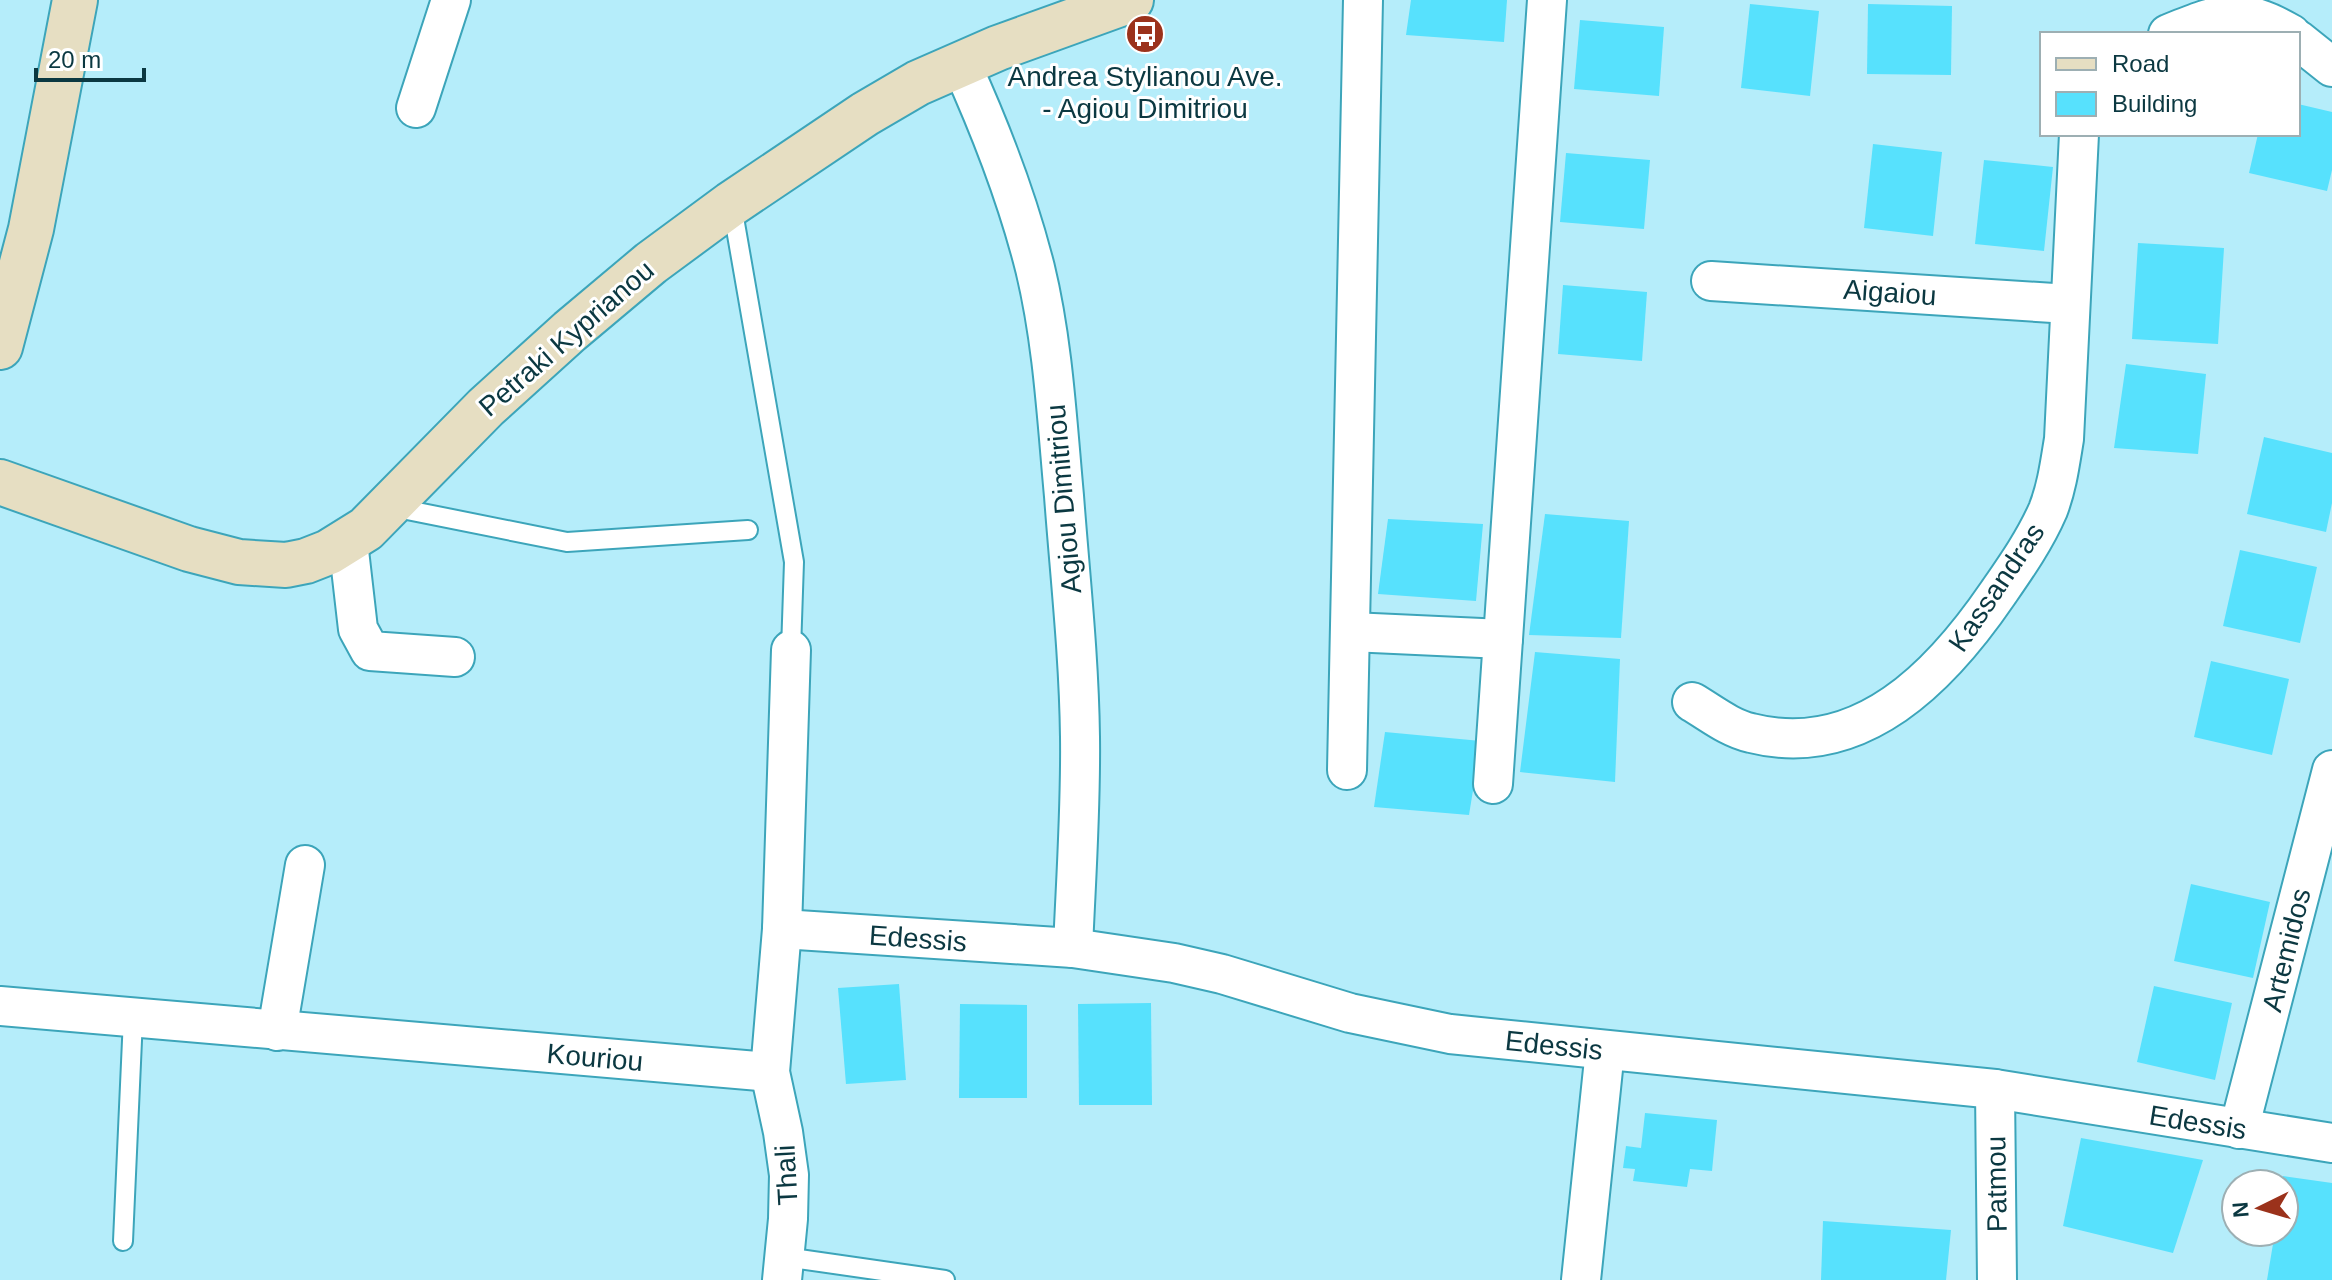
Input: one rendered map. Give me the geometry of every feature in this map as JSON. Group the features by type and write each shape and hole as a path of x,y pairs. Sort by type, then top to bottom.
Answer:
{"main road":[{"path":"0,347 31,229 75,0"},
{"name":"Petraki Kyprianou","path":"0,482 189,549 239,562 296,563 348,542 366,529 446,446 527,369 651,263 731,204 865,114 918,83 1086,7 1131,0"}],"street":[{"path":"416,108 451,0"},
{"path":"1347,770 1363,0"},
{"path":"1493,784 1547,0"},
{"path":"2174,32 2240,13 2254,15 2287,32"},
{"path":"2300,42 2332,67"},
{"name":"Agiou Dimitriou","path":"961,64 990,129 1022,221 1035,270 1051,368 1070,572 1080,735 1080,809 1073,948"},
{"name":"Kassandras","path":"1692,702 1750,733 1778,737 1829,734 1852,727 1899,703 1947,660 1976,625 2016,567 2048,508 2064,439 2079,136"},
{"name":"Aigaiou","path":"1711,281 2069,304"},
{"path":"348,542 358,629 370,651 455,657"},
{"path":"1351,632 1503,639"},
{"path":"770,1072 782,929 791,650"},
{"name":"Artemidos","path":"2239,1129 2332,770"},
{"path":"277,1031 305,865"},
{"name":"Edessis","path":"782,929 1073,948 1174,963 1389,1023 1450,1034 1995,1089 2332,1143"},
{"name":"Kouriou","path":"0,1006 770,1072"},
{"path":"1581,1280 1605,1050"},
{"name":"Thali","path":"770,1072 789,1175 784,1268"},
{"name":"Patmou","path":"1995,1089 1997,1280"}],"lane":[{"path":"731,204 794,562 791,650"},
{"path":"389,506 567,542 748,530"},
{"path":"123,1241 133,1018"},
{"path":"784,1268 945,1280"}],"building":[{"path":"1411,0 1507,0 1504,42 1406,35"},
{"path":"1750,4 1819,11 1810,96 1741,88"},
{"path":"1868,4 1952,6 1951,75 1867,74"},
{"path":"1580,20 1664,27 1659,96 1574,89"},
{"path":"2300,104 2332,112 2332,170 2327,191 2249,173 2258,136 2300,136"},
{"path":"1873,144 1942,152 1933,236 1864,228"},
{"path":"1566,153 1650,160 1644,229 1560,222"},
{"path":"1984,160 2053,167 2044,251 1975,244"},
{"path":"2138,243 2224,248 2218,344 2132,339"},
{"path":"1563,285 1647,292 1642,361 1558,354"},
{"path":"2126,364 2206,374 2198,454 2114,448"},
{"path":"2264,437 2332,453 2332,503 2326,532 2247,514"},
{"path":"1545,514 1629,521 1621,638 1529,635"},
{"path":"1388,519 1483,524 1476,601 1378,594"},
{"path":"2240,550 2317,567 2300,643 2223,626"},
{"path":"1535,652 1620,659 1615,782 1520,772"},
{"path":"2211,661 2289,679 2272,755 2194,737"},
{"path":"1385,732 1481,741 1469,815 1374,807"},
{"path":"2191,884 2270,902 2253,978 2174,961"},
{"path":"899,984 906,1080 846,1084 838,988"},
{"path":"2154,986 2232,1003 2215,1080 2137,1062"},
{"path":"1151,1003 1152,1105 1079,1105 1078,1004"},
{"path":"960,1004 1027,1005 1027,1098 959,1098"},
{"path":"1645,1113 1717,1120 1712,1171 1690,1169 1687,1187 1633,1181 1635,1169 1623,1168 1626,1146 1641,1148"},
{"path":"2081,1138 2203,1160 2173,1253 2063,1226"},
{"path":"2300,1178 2332,1183 2332,1280 2267,1280 2272,1248 2300,1248"},
{"path":"1823,1221 1951,1230 1946,1280 1821,1280"}],"place":[{"name":"Andrea Stylianou Ave. - Agiou Dimitriou","path":"1145,34"}]}
